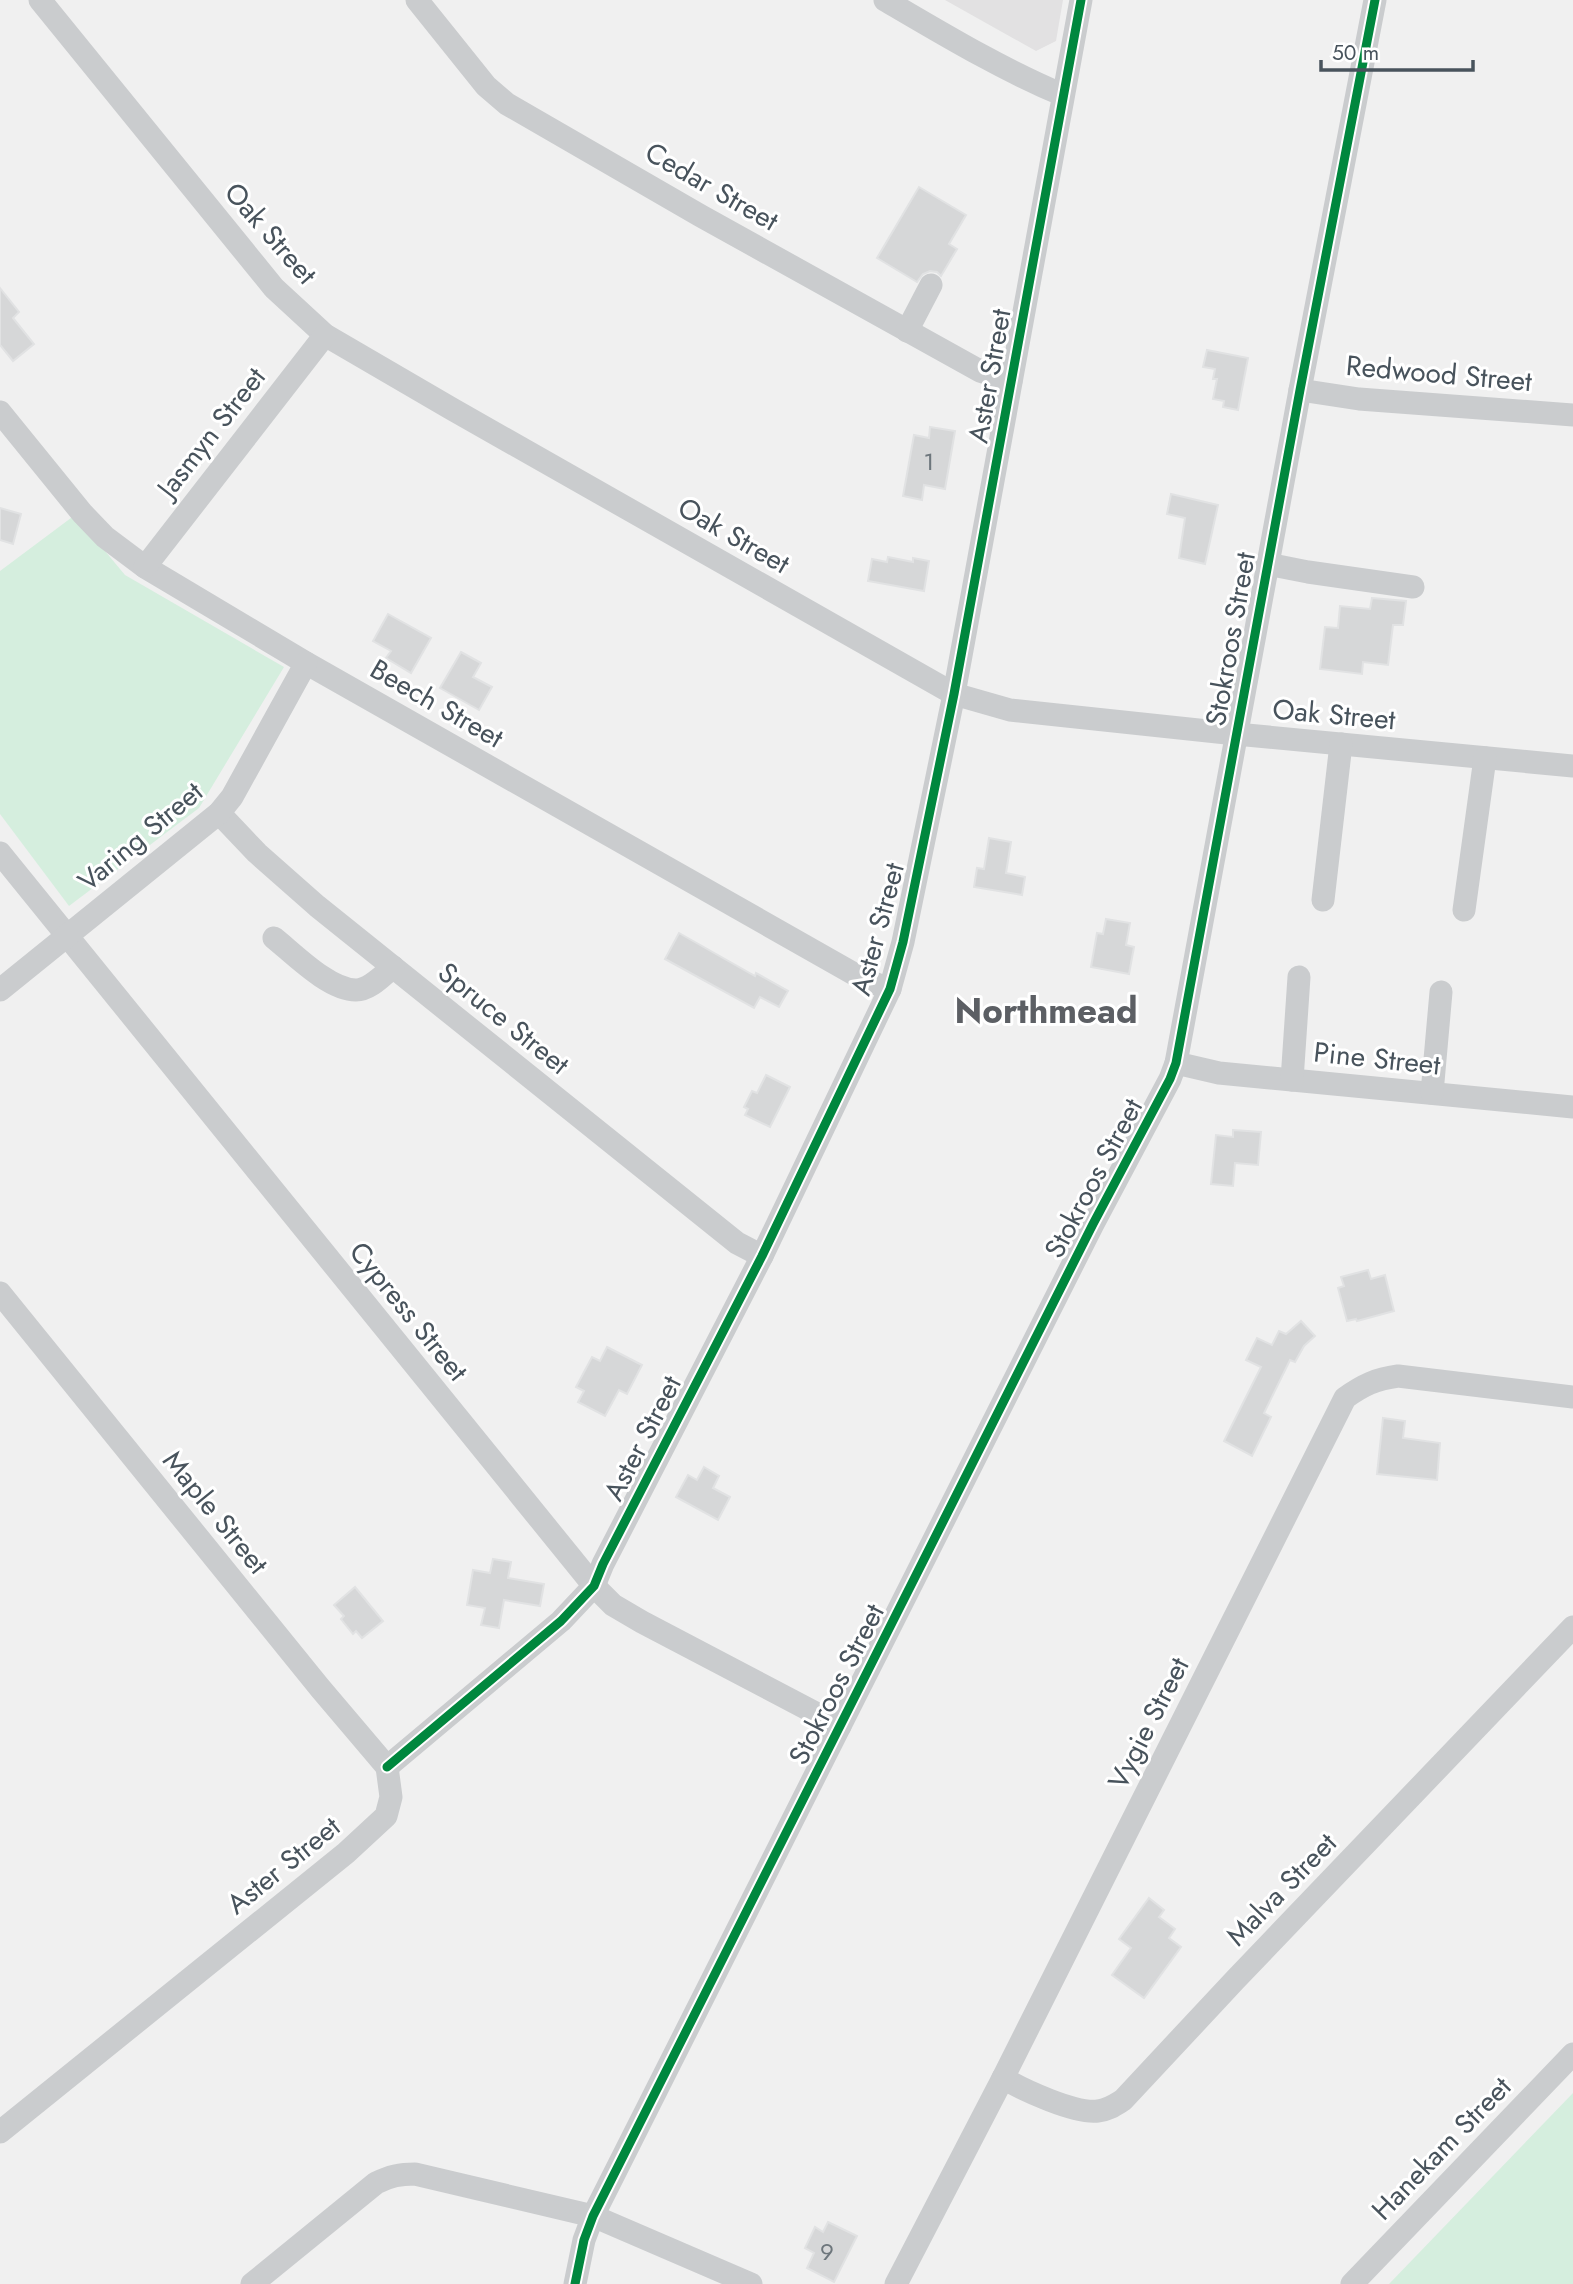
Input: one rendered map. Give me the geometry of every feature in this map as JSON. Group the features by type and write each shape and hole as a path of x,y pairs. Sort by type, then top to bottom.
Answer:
{"street":[{"name":"Oak Street","path":"40,0 274,288 325,335 954,694 1010,710 1573,766"},
{"name":"Cedar Street","path":"416,0 486,86 507,104 907,331 980,371 1011,381"},
{"path":"885,0 978,54 1033,83 1063,95"},
{"name":"Aster Street","path":"0,2132 379,1824 386,1816 391,1797 387,1767 561,1621 594,1587 603,1564 762,1256 890,989 902,942 954,694 1081,0"},
{"name":"Stokroos Street","path":"575,2284 584,2241 593,2216 1176,1063 1267,564 1375,0"},
{"path":"907,331 931,285"},
{"name":"Jasmyn Street","path":"145,567 325,335"},
{"name":"Redwood Street","path":"1300,390 1359,399 1573,415"},
{"name":"Beech Street","path":"0,412 82,513 105,537 145,567 306,663 863,979 890,989"},
{"path":"1267,564 1413,587"},
{"name":"Varing Street","path":"0,989 219,814 232,797 306,663"},
{"path":"1323,900 1341,744"},
{"path":"1464,909 1485,758"},
{"name":"Spruce Street","path":"219,814 257,853 317,906 737,1243 762,1256"},
{"name":"Cypress Street","path":"0,853 594,1587 613,1605 642,1622 840,1726"},
{"path":"274,938 318,974 341,987 361,989 393,967"},
{"path":"1292,1080 1299,977"},
{"path":"1432,1093 1441,992"},
{"name":"Pine Street","path":"1176,1063 1219,1073 1573,1107"},
{"name":"Maple Street","path":"0,1293 387,1767"},
{"name":"Vygie Street","path":"896,2284 1003,2078 1345,1398 1364,1384 1381,1378 1398,1377 1573,1397"},
{"name":"Malva Street","path":"1003,2078 1022,2089 1083,2110 1108,2109 1124,2100 1244,1970 1573,1627"},
{"name":"Hanekam Street","path":"1352,2284 1573,2054"},
{"path":"251,2284 376,2183 391,2176 415,2174 593,2216 751,2284"}],"shaded area":[{"path":"945,0 1063,0 1056,41 1036,51"}],"green space":[{"path":"75,515 125,575 284,667 199,808 69,906 0,814 0,571"},
{"path":"1573,2093 1573,2284 1389,2284"}],"building":[{"path":"919,187 966,215 949,244 957,249 941,276 930,271 923,274 917,282 877,258"},
{"path":"0,288 19,312 13,318 34,344 13,361 0,345"},
{"path":"1207,350 1248,358 1238,410 1223,407 1224,401 1213,399 1217,379 1213,379 1215,369 1203,367"},
{"path":"930,427 955,431 945,489 924,485 922,500 903,496 914,435 929,438"},
{"path":"1171,494 1218,505 1205,564 1179,558 1185,518 1167,514"},
{"path":"0,508 21,514 13,544 0,540"},
{"path":"888,557 913,562 913,558 929,561 924,591 868,581 872,559 887,562"},
{"path":"1372,598 1406,601 1403,625 1393,625 1388,665 1363,662 1362,674 1320,669 1325,627 1338,628 1340,606 1370,609"},
{"path":"388,614 431,638 411,673 386,658 391,651 373,641"},
{"path":"461,652 481,663 473,677 492,687 479,710 440,688"},
{"path":"989,838 1011,842 1006,873 1025,877 1022,895 974,887 977,868 984,869"},
{"path":"1106,919 1130,923 1126,945 1134,947 1129,974 1091,967 1097,933 1103,934"},
{"path":"679,933 755,976 756,973 788,991 779,1007 760,997 754,1008 665,959"},
{"path":"766,1075 790,1087 770,1127 745,1115 748,1109 744,1107 752,1091 757,1093"},
{"path":"1233,1130 1261,1132 1258,1165 1235,1163 1233,1186 1211,1184 1216,1135 1233,1137"},
{"path":"1368,1270 1371,1279 1385,1275 1394,1311 1347,1321 1338,1288 1344,1286 1341,1277"},
{"path":"1301,1321 1315,1336 1304,1346 1295,1362 1290,1360 1264,1413 1271,1417 1252,1456 1224,1441 1261,1367 1246,1360 1257,1338 1272,1345 1279,1331 1286,1334"},
{"path":"607,1347 642,1365 627,1394 619,1390 605,1416 578,1402 584,1391 576,1387 592,1357 600,1361"},
{"path":"1383,1418 1405,1421 1403,1438 1440,1443 1437,1480 1377,1474"},
{"path":"704,1467 719,1476 713,1488 730,1497 718,1520 676,1497 688,1475 697,1480"},
{"path":"493,1559 511,1562 508,1578 544,1584 540,1606 504,1600 499,1628 481,1625 485,1608 467,1605 473,1570 490,1573"},
{"path":"355,1587 383,1621 362,1638 356,1631 353,1634 341,1619 344,1616 334,1605"},
{"path":"1149,1898 1164,1910 1159,1917 1175,1929 1169,1938 1181,1947 1144,1998 1112,1975 1131,1948 1119,1939"},
{"path":"828,2222 857,2236 834,2282 807,2268 814,2253 805,2248 815,2227 823,2232"}],"cycle path":[{"path":"387,1767 561,1621 594,1586 762,1256 890,989 903,942 954,694 1081,0"},
{"path":"575,2284 584,2240 593,2216 1176,1063 1375,0"}],"district":[{"name":"Northmead","path":"1046,1011"}]}
